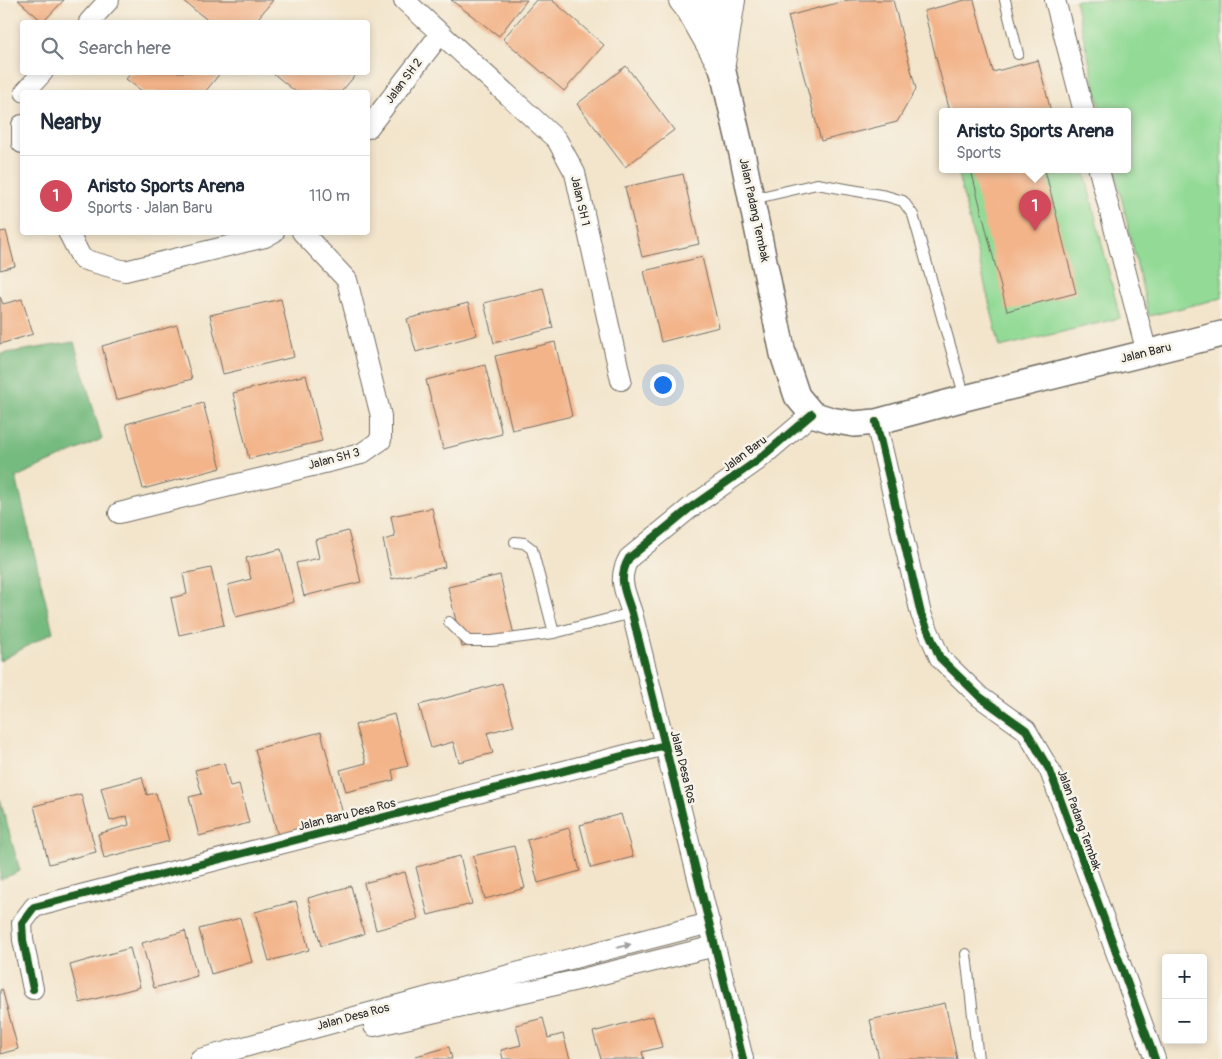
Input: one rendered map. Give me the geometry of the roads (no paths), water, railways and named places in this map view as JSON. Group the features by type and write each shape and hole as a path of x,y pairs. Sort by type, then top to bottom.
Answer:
{"main road":[{"path":"683,0 691,10 721,63"},
{"path":"721,63 731,0"}],"street":[{"path":"91,20 109,0"},
{"name":"Jalan SH 1","path":"404,0 557,140 574,173 621,380"},
{"name":"Jalan Padang Tembak","path":"712,0 721,63 789,374 797,396 812,414"},
{"path":"1055,0 1083,108"},
{"name":"Jalan SH 2","path":"370,125 441,33"},
{"path":"27,90 40,75"},
{"path":"1100,173 1147,353"},
{"path":"70,235 82,259 125,271 267,235"},
{"name":"Jalan SH 3","path":"119,513 361,454 381,440 381,416 347,280 305,235"},
{"name":"Jalan Baru","path":"690,508 758,460 812,414 854,424 876,422 1222,334"},
{"name":"Jalan Padang Tembak","path":"876,422 921,614 940,658 980,697 1026,730 1050,771 1155,1059"},
{"name":"Jalan Desa Ros","path":"690,508 629,558 624,568 622,581 666,745 743,1059"},
{"name":"Jalan Baru Desa Ros","path":"33,989 23,940 22,923 34,907 666,745"},
{"name":"Jalan Desa Ros","path":"200,1059 535,968 710,923"},
{"name":"Jalan Desa Ros","path":"374,1026 582,979 715,946"},
{"path":"577,958 582,979"},
{"path":"535,968 541,988"}],"lane":[{"path":"1005,0 1018,54"},
{"path":"752,199 817,184 886,196 903,201 913,215 965,398"},
{"path":"514,542 524,543 532,549 554,633"},
{"path":"449,622 468,640 492,641 554,633 632,613"},
{"path":"966,954 978,1059"}],"place":[{"name":"Aristo Sports Arena","path":"1035,231"}]}
